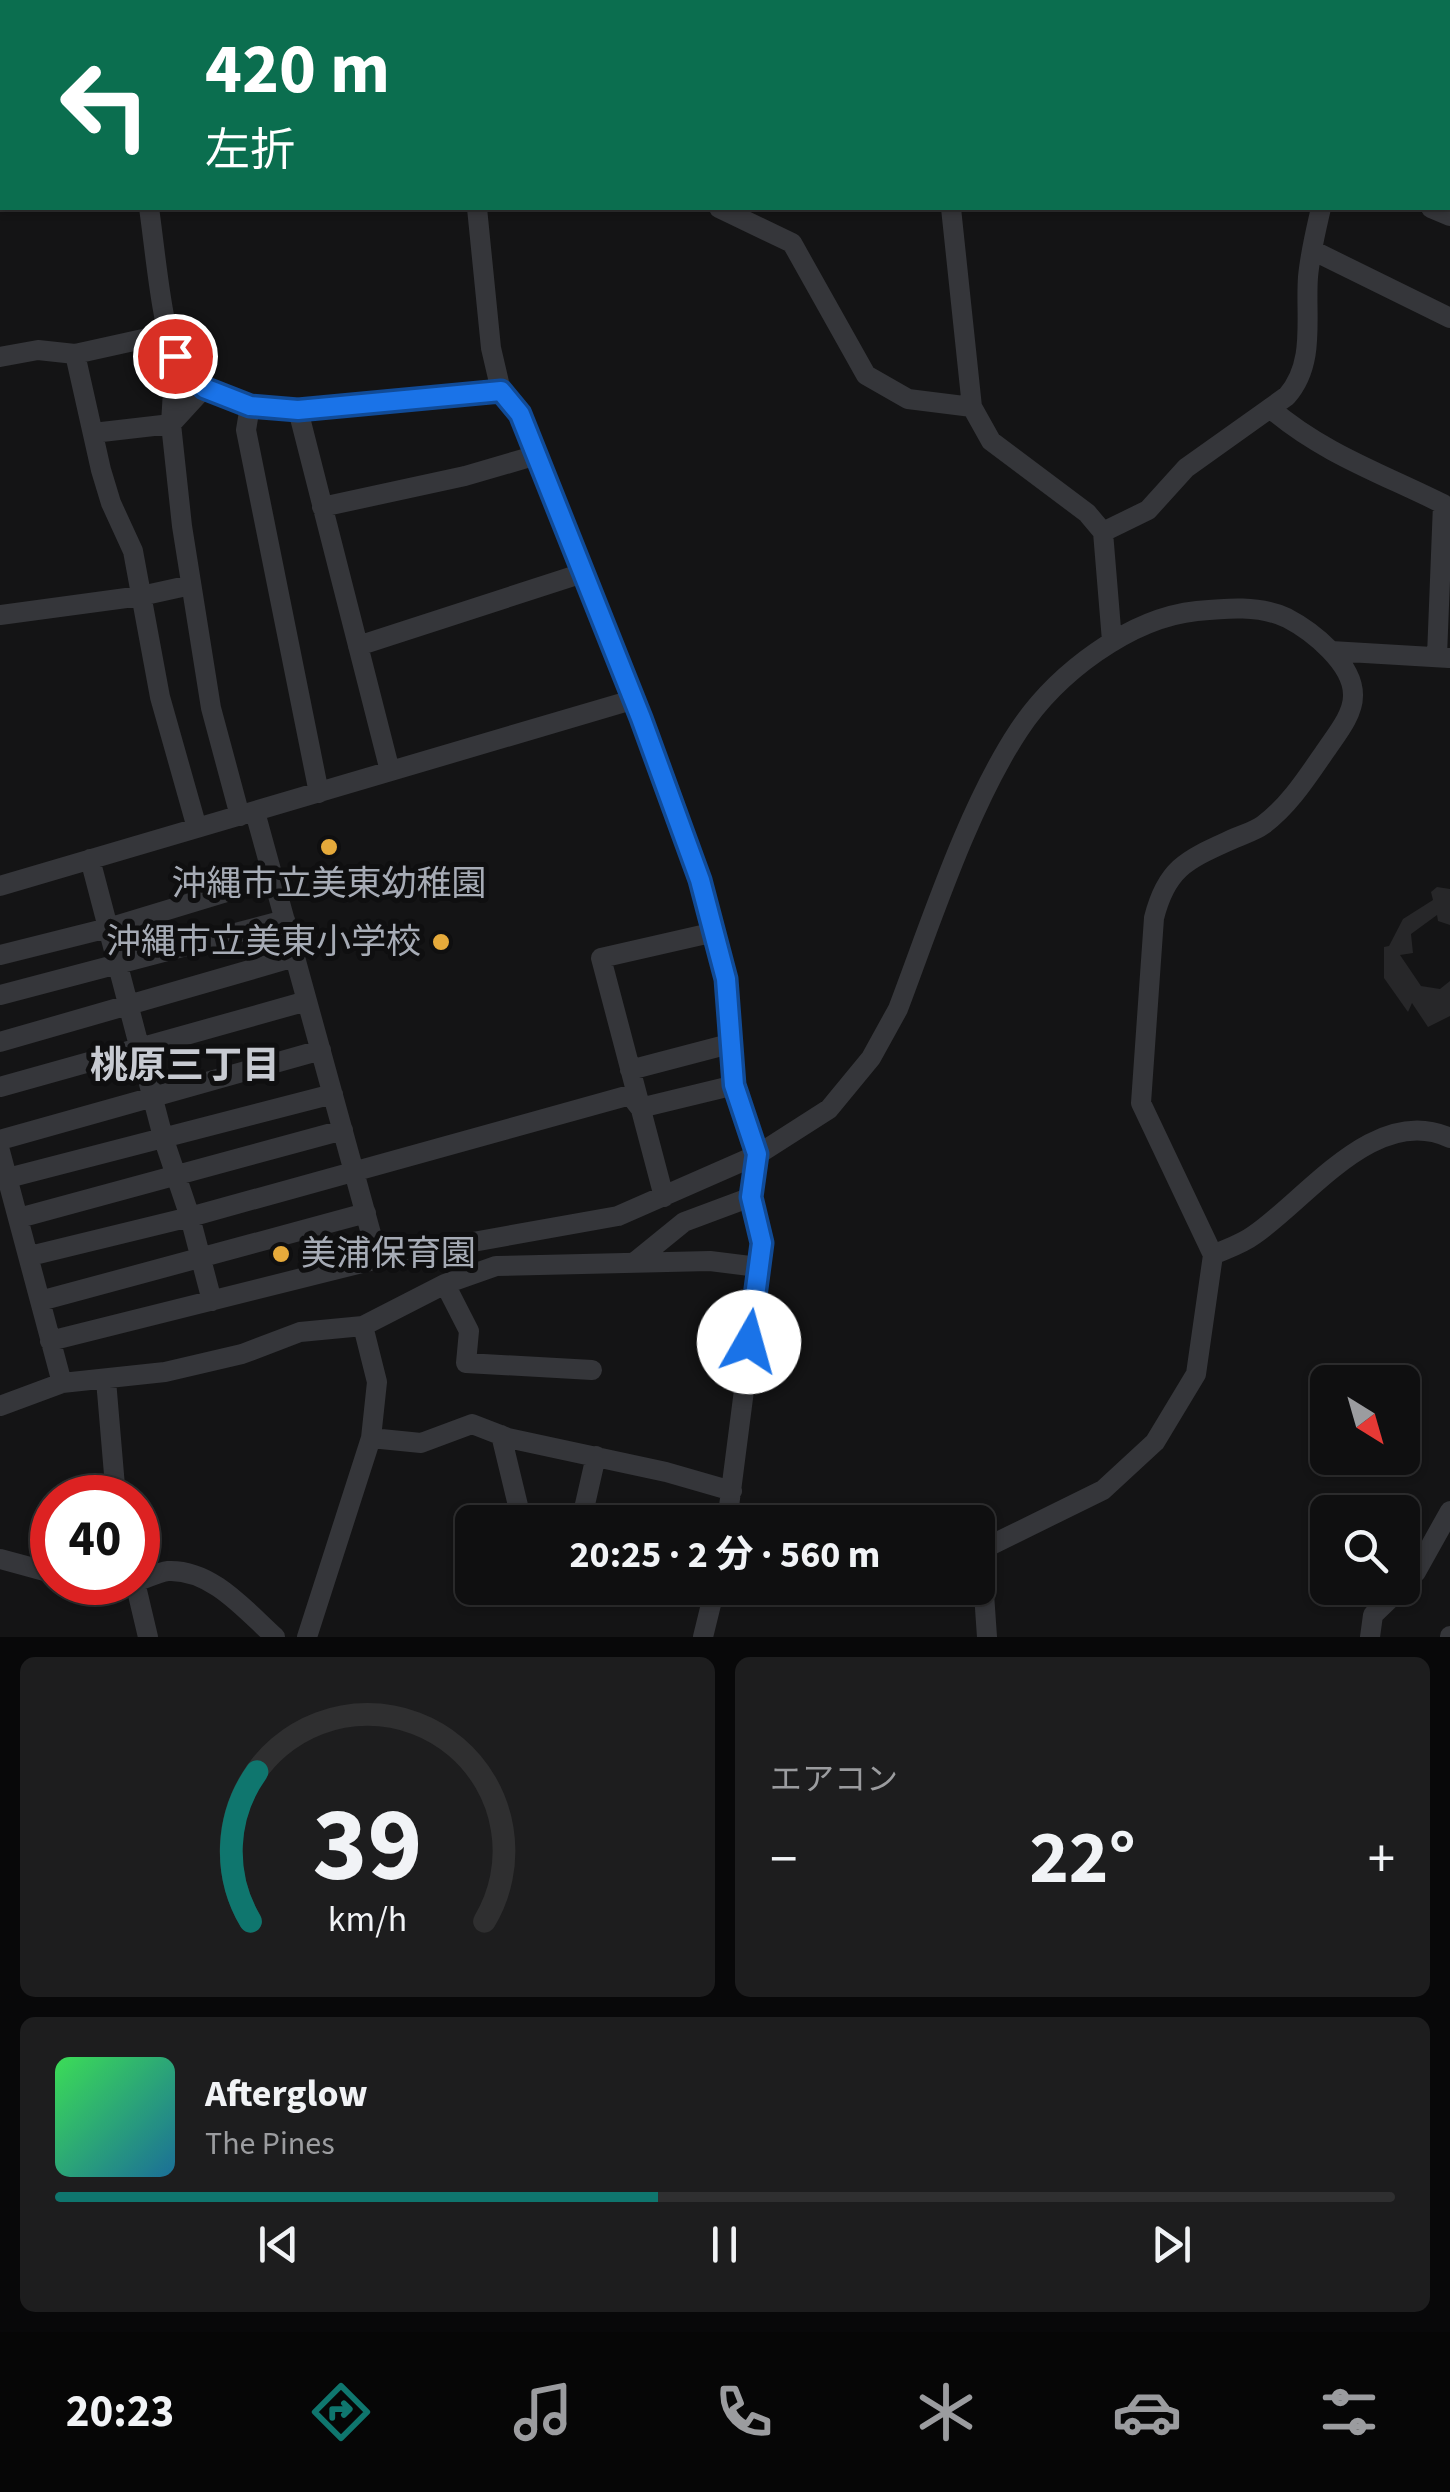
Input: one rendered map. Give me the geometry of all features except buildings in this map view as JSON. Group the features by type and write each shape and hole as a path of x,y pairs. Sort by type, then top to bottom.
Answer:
{"street":[{"path":"149,210 175,356 171,424 211,708 273,878 378,1259"},
{"path":"477,210 491,348 501,391 520,414 538,455 632,700 700,880 726,979 734,1085 757,1154 751,1197 762,1243 729,1505"},
{"path":"724,210 792,243 866,375 908,399 972,407"},
{"path":"951,210 972,407 991,440 1087,513 1102,532 1112,641"},
{"path":"1102,532 1148,510 1186,468 1297,384 1304,369 1308,274 1320,210"},
{"path":"1312,250 1450,318"},
{"path":"0,358 38,350 76,354 170,334"},
{"path":"76,354 111,503 133,550 160,697 197,828"},
{"path":"175,356 204,388 250,406 298,410 501,391"},
{"path":"93,433 171,424 204,388"},
{"path":"250,406 246,430 319,792"},
{"path":"1270,408 1334,454 1446,505 1444,657 1331,651"},
{"path":"298,410 390,771"},
{"path":"322,507 465,476 538,455"},
{"path":"358,646 582,573"},
{"path":"0,615 141,596 191,585"},
{"path":"50,1341 378,1259 618,1216 757,1154 829,1109 872,1058 898,1009 974,816 1020,729 1040,704 1112,641 1145,624 1179,612 1231,607 1277,614 1308,629 1331,651 1354,695 1347,716 1302,785 1261,826 1174,870 1161,890 1154,918 1141,1103 1213,1255 1196,1374 1156,1442 1103,1490 981,1550 987,1637"},
{"path":"0,886 632,700"},
{"path":"90,858 163,1137 212,1301"},
{"path":"0,956 273,878"},
{"path":"0,995 285,920"},
{"path":"664,1197 600,958 715,932"},
{"path":"0,1042 295,957"},
{"path":"0,1086 307,1001"},
{"path":"630,1070 732,1043"},
{"path":"0,1140 320,1050"},
{"path":"640,1108 734,1085"},
{"path":"8,1178 332,1094"},
{"path":"30,1256 190,1217 630,1095 640,1108"},
{"path":"19,1218 343,1130"},
{"path":"1213,1255 1252,1237 1376,1138 1412,1131 1438,1132 1450,1138"},
{"path":"0,1151 62,1383"},
{"path":"636,1262 684,1222 751,1197"},
{"path":"40,1301 366,1213"},
{"path":"0,1406 62,1383 165,1372 242,1354 300,1332 363,1326 445,1284 496,1266 710,1261 758,1267"},
{"path":"445,1284 468,1331 466,1363 592,1370"},
{"path":"307,1637 371,1438 377,1382 363,1326"},
{"path":"106,1380 114,1475"},
{"path":"371,1438 421,1443 472,1424 500,1435 732,1491"},
{"path":"500,1435 518,1505"},
{"path":"585,1505 596,1456"},
{"path":"1420,1565 1450,1511"},
{"path":"0,1559 30,1567"},
{"path":"160,1574 168,1571 197,1577 222,1590 275,1637"},
{"path":"141,1605 148,1637"},
{"path":"703,1637 711,1605"},
{"path":"1370,1637 1373,1615 1383,1605"}],"place":[{"name":"沖縄市立美東幼稚園","path":"329,847"},
{"name":"沖縄市立美東小学校","path":"441,942"},
{"name":"美浦保育園","path":"281,1254"}],"district":[{"name":"桃原三丁目","path":"185,1066"}],"route":[{"path":"175,356 204,388 250,406 298,410 501,391 520,414 641,718 715,932 732,1022 734,1085 757,1154 751,1197 762,1243 749,1342"}]}
